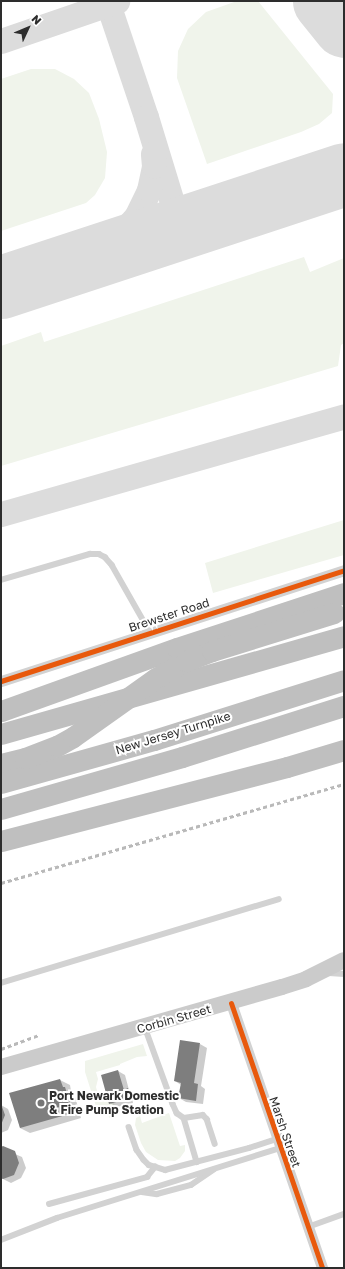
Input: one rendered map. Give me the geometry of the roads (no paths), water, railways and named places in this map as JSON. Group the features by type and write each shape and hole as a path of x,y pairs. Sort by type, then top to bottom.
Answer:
{"highway":[{"path":"1,711 171,650 344,593"},
{"path":"1,764 24,758 57,746 78,734 156,678 186,661 221,648 339,611"},
{"path":"1,734 344,636"},
{"name":"New Jersey Turnpike","path":"1,783 154,740 344,680"},
{"name":"New Jersey Turnpike","path":"1,809 182,757 344,706"},
{"path":"1,841 280,769 344,750"}],"main road":[{"name":"Corbin Street","path":"1,1067 282,987 320,973 344,960"}],"street":[{"name":"Brewster Road","path":"1,681 344,570"},
{"name":"Marsh Street","path":"230,1003 322,1268"}],"lane":[{"path":"1,580 90,554 99,554 105,557 112,565 150,632"},
{"path":"1,983 279,899"},
{"path":"320,973 344,974"},
{"path":"145,1027 173,1104 177,1112 184,1118 197,1162"},
{"path":"184,1118 203,1115 207,1119 215,1144"},
{"path":"129,1127 140,1156 149,1165 169,1169 278,1143"},
{"path":"1,1240 57,1218 219,1166 278,1143"},
{"path":"139,1192 157,1194 191,1185 219,1166"},
{"path":"49,1204 147,1177 155,1167"},
{"path":"308,1227 344,1214"}],"railway":[{"path":"1,883 344,784"},
{"path":"1,1049 39,1035"}],"place":[{"name":"Port Newark Domestic & Fire Pump Station","path":"41,1103"}]}
